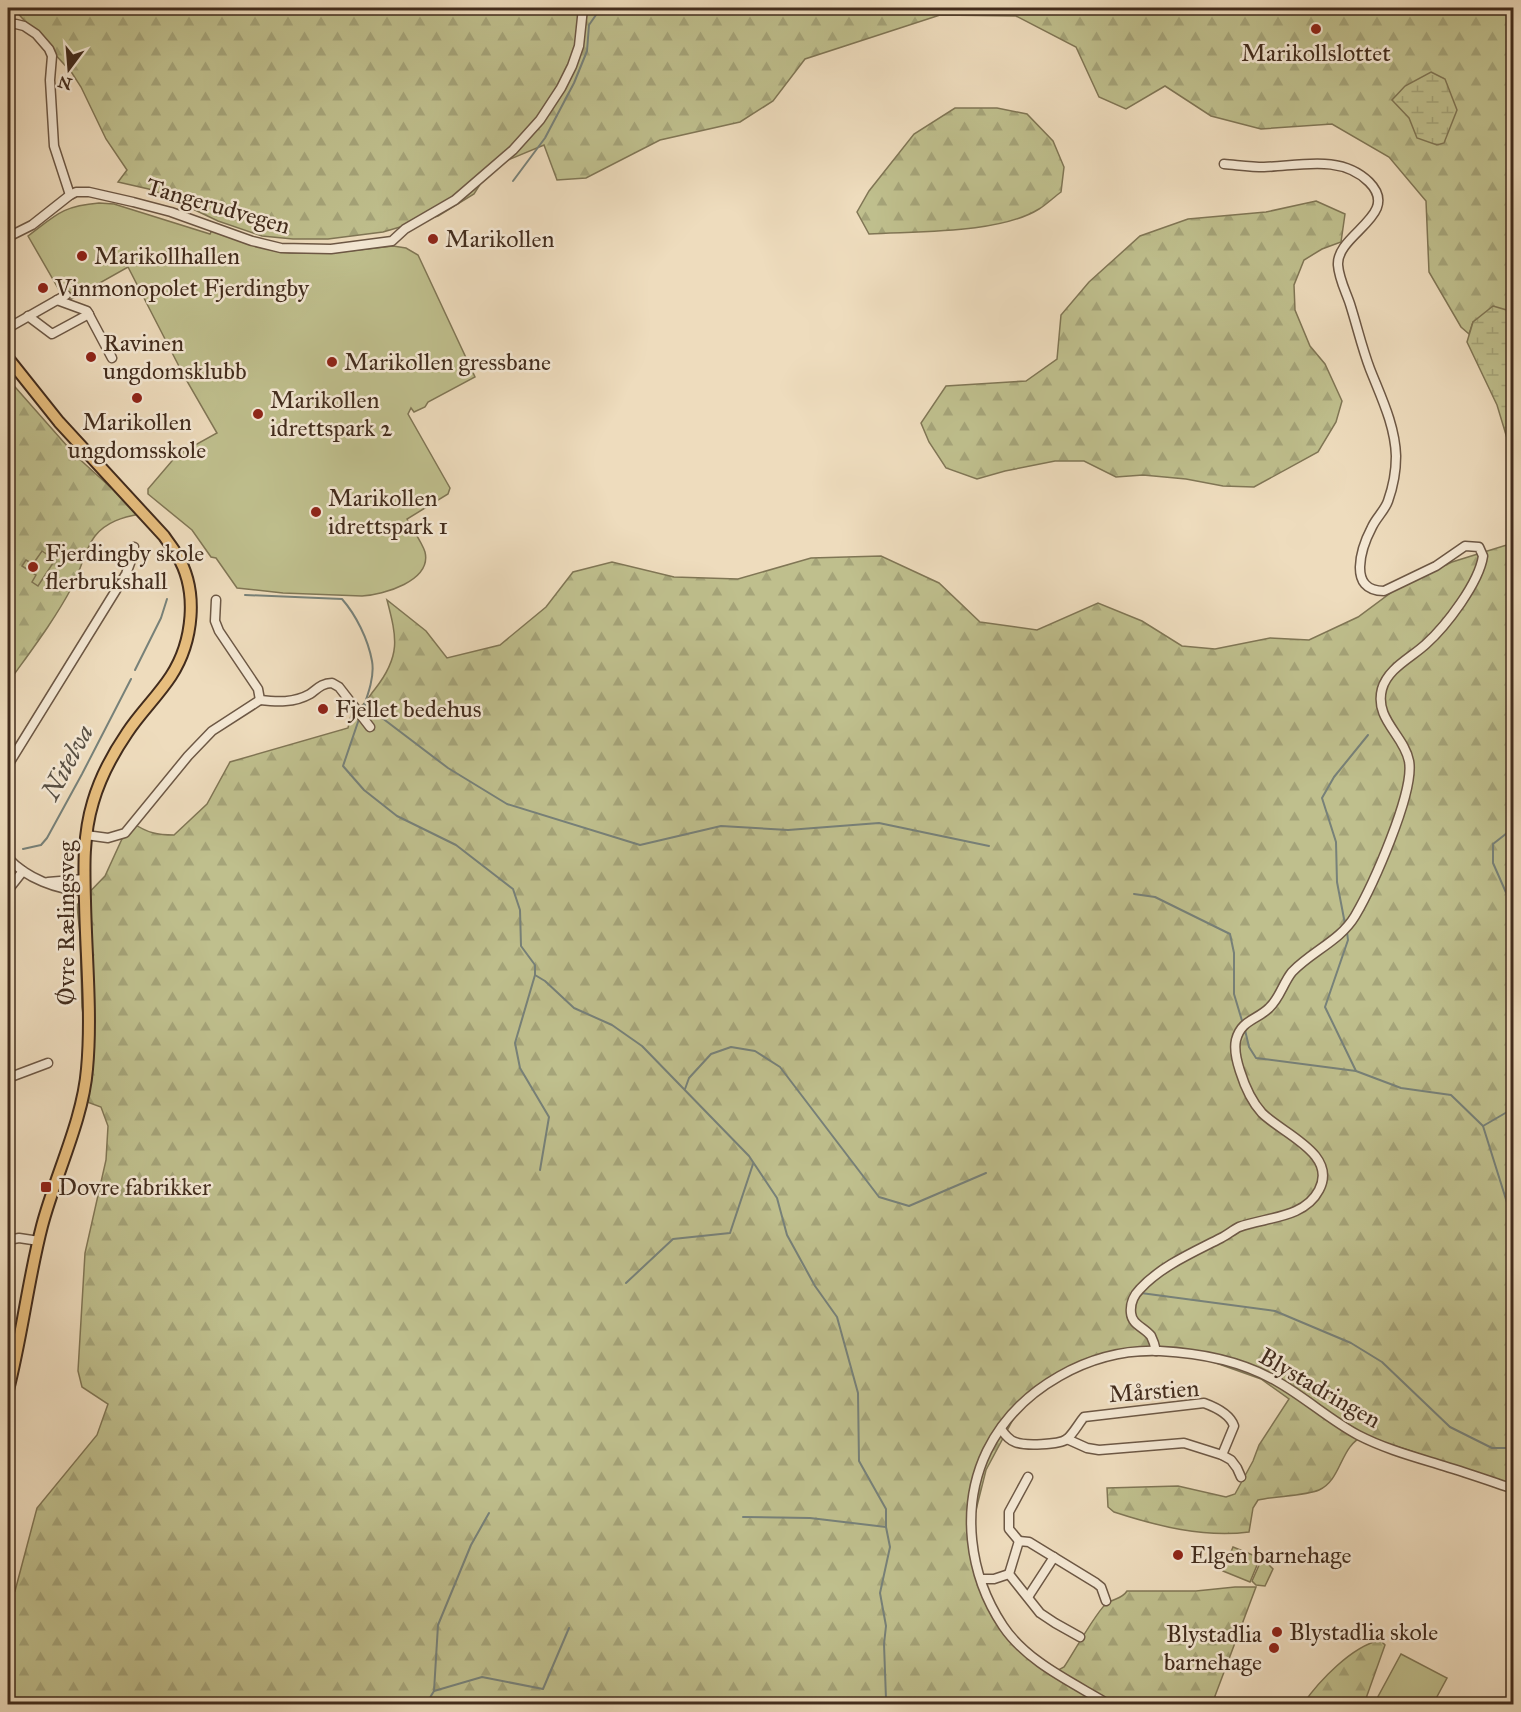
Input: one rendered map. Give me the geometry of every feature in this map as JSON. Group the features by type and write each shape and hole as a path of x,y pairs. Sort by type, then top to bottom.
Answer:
{"main road":[{"name":"Øvre Rælingsveg","path":"8,358 59,422 164,536 182,565 189,591 189,627 180,660 171,676 111,757 96,793 86,835 84,891 87,1076 82,1100 45,1214 8,1390"}],"street":[{"name":"Tangerudvegen","path":"70,195 76,192 89,192 133,202 171,212 252,241 281,248 331,249 392,241 405,229 455,200 513,150 540,120 572,66 579,46 583,8"},
{"path":"8,237 32,225 70,195 54,146 50,49 36,34 16,24"},
{"path":"1156,1351 1151,1337 1131,1317 1131,1305 1140,1288 1172,1265 1238,1228 1291,1213 1302,1207 1315,1198 1323,1183 1323,1168 1317,1157 1271,1121 1253,1102 1238,1066 1235,1042 1244,1024 1270,1007 1289,975 1340,935 1357,913 1390,839 1410,776 1407,751 1382,712 1382,690 1392,672 1427,644 1447,620 1472,583 1483,556 1479,547 1465,546 1436,566 1384,591 1375,591 1363,582 1360,571 1362,548 1372,526 1388,503 1396,456 1389,416 1356,331 1337,264 1341,252 1349,241 1375,213 1378,204 1376,195 1371,184 1359,174 1325,163 1263,167 1224,164"},
{"path":"8,328 62,295 87,311 112,358"},
{"path":"28,316 52,334 89,314"},
{"path":"8,765 126,574 134,547"},
{"path":"216,600 215,621 219,631 258,689 260,700"},
{"path":"86,835 108,838 125,833 188,756 212,731 260,700 282,702 298,699 321,686 332,683 339,687 370,727"},
{"path":"8,858 22,871 47,882 69,890 84,891"},
{"path":"8,890 22,871"},
{"path":"47,882 84,879"},
{"path":"8,1078 48,1063"},
{"path":"8,1240 19,1238 39,1241"},
{"name":"Blystadringen","path":"1108,1704 1036,1660 1019,1646 993,1611 981,1579 971,1541 973,1502 987,1451 1014,1413 1052,1380 1086,1362 1156,1351 1187,1353 1234,1362 1278,1382 1357,1434 1402,1453 1514,1488"},
{"name":"Mårstien","path":"1067,1439 1084,1416 1204,1403 1232,1420 1234,1426 1222,1455"},
{"path":"1001,1429 1015,1442 1027,1445 1067,1439 1087,1448 1099,1450 1184,1443 1231,1460 1238,1468 1241,1477"},
{"path":"1028,1477 1009,1512 1009,1529 1019,1541 1029,1542 1101,1587 1106,1601"},
{"path":"1009,1574 1019,1541"},
{"path":"1028,1598 1054,1557"},
{"path":"981,1579 994,1579 1009,1574"},
{"path":"1009,1574 1041,1612 1080,1637"}],"green space":[{"path":"13,8 1513,8 1513,315 1510,311 1473,322 1469,334 1461,327 1429,272 1426,201 1389,157 1332,124 1261,129 1211,116 1165,86 1126,109 1099,97 1076,47 1016,16 940,15 805,59 773,101 740,122 660,140 586,178 557,180 544,145 491,167 474,194 438,216 383,232 328,239 293,239 262,236 218,221 153,190 118,182 127,170 106,139 81,87 72,73"},
{"path":"1431,72 1445,79 1457,110 1444,143 1437,145 1417,138 1409,118 1392,100 1405,86"},
{"path":"955,108 997,108 1027,114 1053,141 1064,167 1061,192 1039,209 1002,223 957,230 869,234 857,212 869,191 914,134"},
{"path":"1316,201 1345,214 1341,242 1322,249 1304,260 1294,285 1295,310 1310,346 1325,364 1342,401 1336,422 1318,452 1254,487 1223,486 1186,479 1143,475 1116,477 1084,461 1055,461 977,479 946,468 929,442 921,423 946,386 1026,381 1057,359 1061,315 1089,282 1140,236 1188,219 1266,212"},
{"path":"99,203 114,204 210,234 212,230 280,252 332,253 393,246 406,248 418,255 475,377 428,402 425,407 414,412 411,408 408,414 450,488 448,494 407,519 425,552 425,562 421,571 414,578 382,593 362,596 283,593 237,588 192,530 148,494 148,489 177,455 217,433 184,376 128,267 66,302 28,236 68,209"},
{"path":"1493,306 1510,311 1513,315 1513,458 1497,405 1467,342 1473,322"},
{"path":"8,379 75,455 140,514 115,521 95,536 65,600 8,683"},
{"path":"1513,543 1513,1491 1411,1451 1364,1436 1350,1447 1332,1479 1319,1490 1306,1494 1258,1500 1253,1508 1249,1532 1215,1533 1181,1530 1114,1512 1108,1507 1107,1488 1178,1486 1226,1497 1235,1494 1259,1445 1289,1399 1261,1379 1202,1358 1173,1355 1111,1358 1055,1379 1016,1414 986,1470 975,1514 979,1569 1004,1633 1017,1649 1055,1672 1064,1667 1103,1607 1123,1596 1127,1591 1196,1591 1256,1587 1212,1704 1109,1704 1087,1699 1081,1704 8,1704 8,1598 15,1591 37,1508 97,1435 108,1404 82,1387 78,1371 85,1253 106,1160 108,1126 101,1107 79,1099 87,1042 82,1007 77,905 105,876 127,828 133,823 153,833 174,835 207,804 230,762 348,728 352,711 360,707 367,699 383,677 393,656 393,625 387,600 426,631 447,658 500,645 546,607 573,572 612,562 674,577 738,579 811,558 881,556 939,583 980,622 1037,630 1098,603 1142,621 1182,646 1215,649 1270,638 1309,640 1358,617 1400,586 1452,562"},
{"path":"42,551 55,560 38,586 32,582 36,575 22,566 26,560 33,564"},
{"path":"1233,1547 1260,1558 1250,1582 1223,1571"},
{"path":"1260,1563 1268,1564 1273,1569 1265,1586 1256,1585 1252,1581"},
{"path":"1380,1640 1385,1645 1364,1704 1303,1704 1327,1675 1347,1657"},
{"path":"1401,1654 1447,1678 1433,1704 1374,1704"}],"waterway":[{"path":"513,181 545,138 574,83 587,51 589,25 598,12 609,8"},
{"path":"245,595 342,599 361,628 372,661 371,680 362,711"},
{"name":"Nitelva","path":"135,670 161,618 167,599"},
{"name":"Nitelva","path":"23,849 41,845 47,838 131,679"},
{"path":"365,705 448,768 507,804 640,845 721,826 788,830 879,823 989,846"},
{"path":"359,719 343,766 364,790 397,816 456,845 513,889 520,910 521,946 535,965 535,975 545,981 574,1008 612,1025 642,1046 749,1156 777,1198 787,1235 815,1286 837,1317 858,1393 859,1461 886,1509 886,1527 890,1547 880,1593 886,1626 884,1644 888,1704"},
{"path":"1345,924 1337,882 1336,842 1322,798 1334,777 1368,735"},
{"path":"1514,832 1507,833 1493,844 1493,863 1508,897 1514,923"},
{"path":"1134,894 1155,897 1230,934 1234,953 1234,994 1243,1024"},
{"path":"1347,932 1348,940 1325,1007 1356,1071"},
{"path":"535,975 515,1043 520,1068 549,1117 540,1170"},
{"path":"1245,1030 1249,1047 1256,1058 1356,1071 1401,1088 1451,1095 1483,1126 1514,1225"},
{"path":"685,1089 689,1078 711,1054 731,1047 755,1051 780,1067 879,1197 909,1206 986,1173"},
{"path":"1483,1126 1514,1108"},
{"path":"626,1283 673,1239 730,1233 753,1164"},
{"path":"1141,1293 1275,1311 1351,1343 1382,1362 1450,1427 1492,1448 1514,1448"},
{"path":"426,1704 434,1691 438,1625 471,1545 489,1513"},
{"path":"743,1517 810,1518 886,1527"},
{"path":"434,1691 482,1677 543,1689 569,1628"}],"place":[{"name":"Marikollslottet","path":"1316,29"},
{"name":"Marikollen","path":"433,239"},
{"name":"Marikollhallen","path":"82,256"},
{"name":"Vinmonopolet Fjerdingby","path":"43,288"},
{"name":"Ravinen ungdomsklubb","path":"91,357"},
{"name":"Marikollen gressbane","path":"332,362"},
{"name":"Marikollen ungdomsskole","path":"137,398"},
{"name":"Marikollen idrettspark 2","path":"258,414"},
{"name":"Marikollen idrettspark 1","path":"316,512"},
{"name":"Fjerdingby skole flerbrukshall","path":"33,567"},
{"name":"Fjellet bedehus","path":"323,709"},
{"name":"Dovre fabrikker","path":"46,1187"},
{"name":"Elgen barnehage","path":"1178,1555"},
{"name":"Blystadlia skole","path":"1277,1632"},
{"name":"Blystadlia barnehage","path":"1274,1648"}]}
